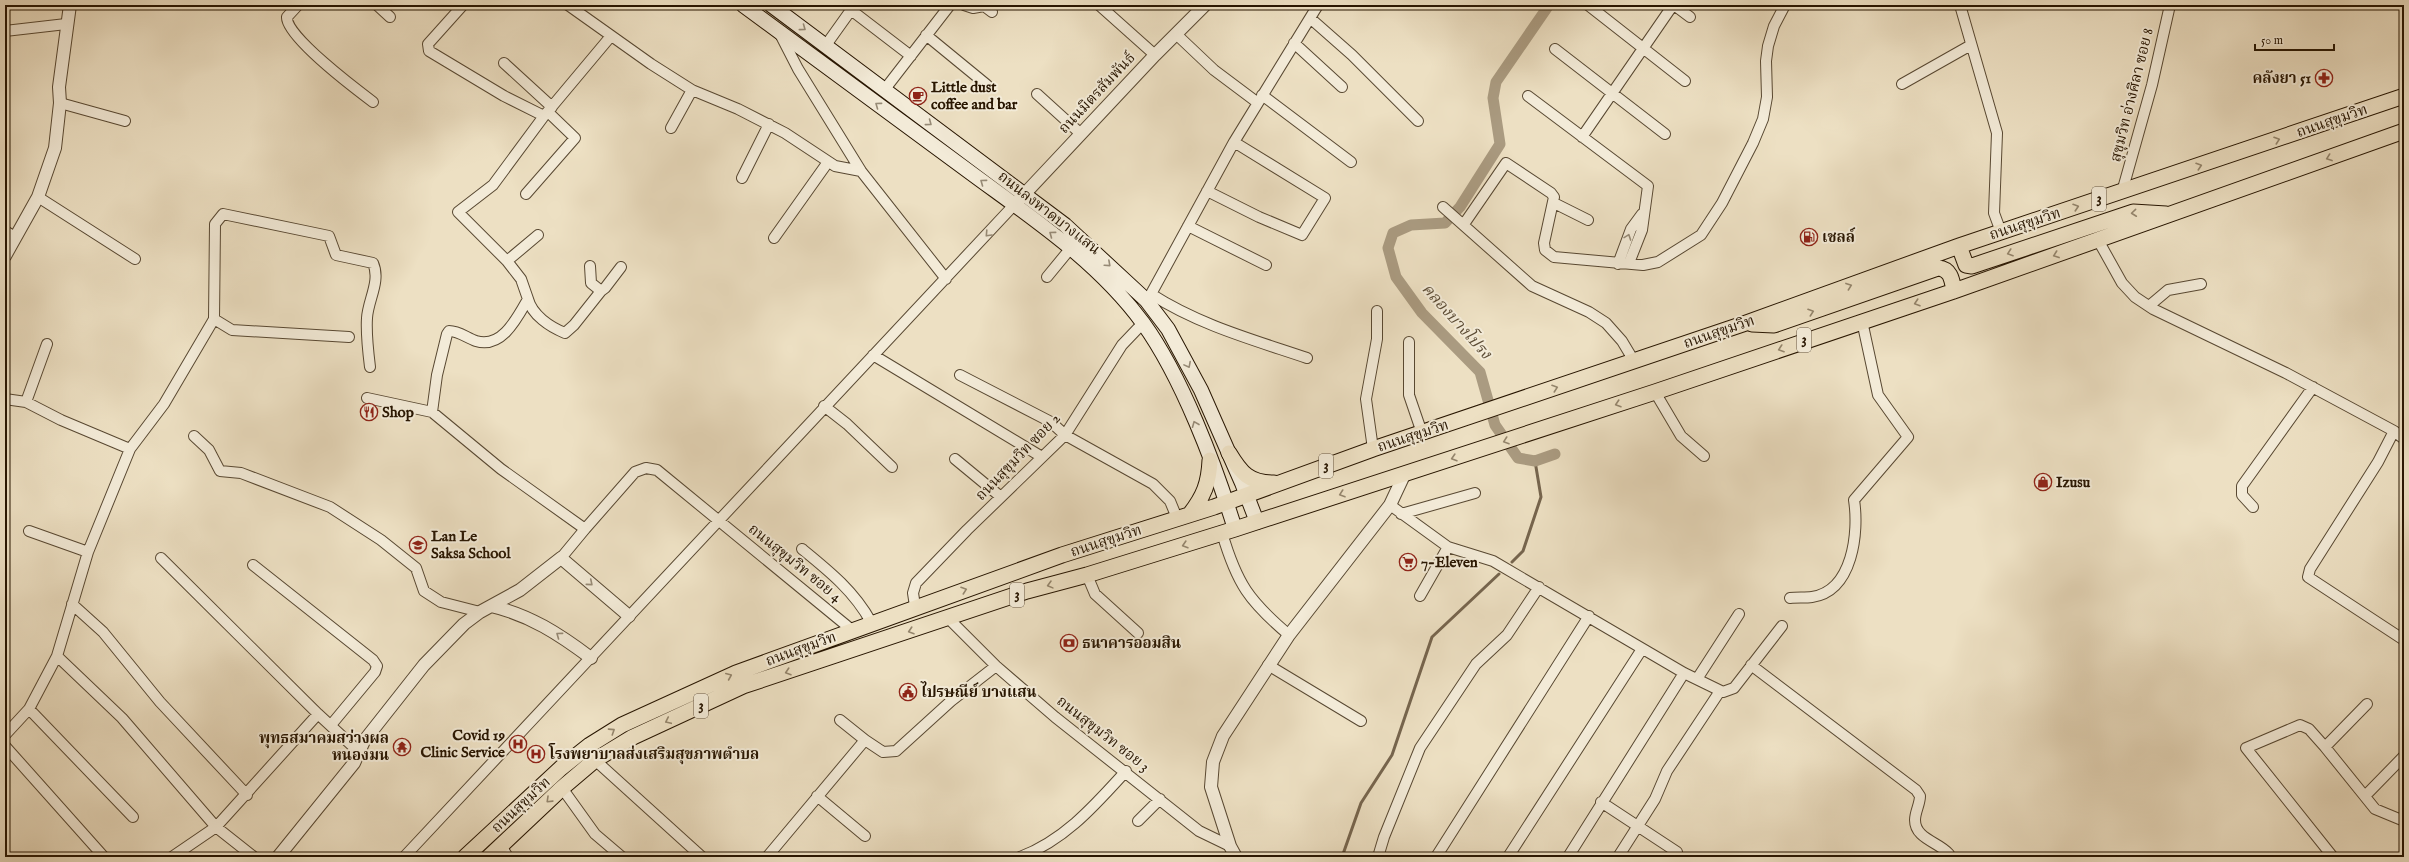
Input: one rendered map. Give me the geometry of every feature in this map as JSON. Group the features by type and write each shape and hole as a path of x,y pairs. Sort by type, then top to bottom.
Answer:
{"main road":[{"name":"ถนนลงหาดบางแสน","path":"743,5 1014,205 1070,248 1117,292 1143,323 1163,354 1186,401 1227,502 1229,531"},
{"name":"ถนนลงหาดบางแสน","path":"771,5 1065,225 1148,297 1185,359 1229,453 1257,522"},
{"name":"ถนนสุขุมวิท","path":"465,857 561,768 622,725 736,673 915,606 1227,502 1373,449 1746,323 1959,246 2404,96"},
{"name":"ถนนสุขุมวิท","path":"489,857 505,852 562,788 595,760 633,737 743,686 1027,591 1087,575 1229,531 1655,392 2173,215 2404,131"},
{"path":"2366,144 2404,135"},
{"path":"1959,246 1962,260 1966,265 1972,266 2133,212 2173,215"},
{"path":"1746,323 1774,325 1938,268 1945,269 1949,272 1954,291"},
{"path":"1229,453 1244,476 1253,481 1279,483"},
{"path":"1184,516 1203,497 1207,488 1210,460"}],"street":[{"path":"5,256 10,234 38,197 55,148 60,103 59,87 66,24 70,5"},
{"path":"298,5 287,18 289,27 330,69 373,102"},
{"path":"377,5 390,17"},
{"path":"463,5 428,44 429,51 504,96 548,112"},
{"path":"568,5 611,36 692,90 769,124 834,166 861,171"},
{"path":"885,89 950,5"},
{"path":"964,5 973,8 984,6 992,12"},
{"path":"1099,5 1155,55"},
{"name":"ถนนมิตรสัมพันธ์","path":"1014,205 1155,55 1205,5"},
{"path":"1307,358 1214,327 1148,297 1234,142 1318,5"},
{"path":"1588,5 1685,81"},
{"path":"1582,137 1673,5 1690,17"},
{"path":"1460,221 1506,163 1551,192 1554,203 1544,243 1546,250 1554,257 1643,265 1658,262 1700,235 1711,223 1753,143 1763,120 1768,97 1766,61 1768,46 1774,26 1784,5"},
{"path":"1960,5 1998,133 1994,213 2001,232"},
{"name":"สุขุมวิท อ่างศิลา ซอย 8","path":"2122,192 2152,85 2170,5"},
{"path":"826,45 851,10 911,56"},
{"path":"1310,18 1352,55 1418,121"},
{"path":"5,31 66,24"},
{"path":"779,32 798,69 861,171 946,279"},
{"path":"1176,34 1214,70 1260,99 1351,162"},
{"path":"926,35 987,85"},
{"path":"611,36 548,112 493,185 458,212 507,260 521,279 530,307 552,328 564,332 574,325 621,267"},
{"path":"1294,43 1342,87"},
{"path":"1902,84 1971,45"},
{"path":"1555,49 1665,134"},
{"path":"504,64 548,112 575,138 526,194"},
{"path":"671,128 692,90"},
{"path":"1037,94 1081,134"},
{"path":"1528,96 1648,186 1642,214 1631,229 1624,264"},
{"path":"60,103 125,121"},
{"path":"742,178 769,124"},
{"path":"1207,191 1258,217 1302,235 1325,198 1234,142"},
{"path":"774,238 828,162"},
{"path":"38,197 135,259"},
{"path":"1554,203 1588,220"},
{"path":"404,857 591,658 824,406 946,279 1014,205"},
{"path":"1443,207 1532,286 1589,312 1606,323 1622,341 1634,361"},
{"path":"5,735 29,709 57,656 88,552 130,449 164,404 214,319 215,224 223,214 329,236 336,255 373,263 375,269 374,287 367,317 370,367"},
{"path":"1188,226 1266,265"},
{"path":"507,260 538,235"},
{"path":"2098,240 2122,283 2135,297 2149,306 2313,387 2394,431 2404,439"},
{"path":"1047,277 1070,248"},
{"path":"590,266 591,283 601,291"},
{"path":"2149,306 2168,290 2202,284"},
{"path":"432,412 437,375 449,331 454,331 480,342 494,341 513,324 528,299"},
{"path":"1373,449 1366,399 1377,339 1377,311"},
{"path":"214,319 232,330 349,337"},
{"path":"1790,598 1812,597 1828,591 1845,572 1849,563 1853,542 1855,511 1854,500 1908,437 1878,395 1862,321"},
{"name":"ถนนสุขุมวิท ซอย 2","path":"915,606 913,593 916,583 1065,435 1122,345 1143,323"},
{"path":"1409,342 1409,395 1422,433"},
{"path":"26,402 47,344"},
{"path":"873,355 1042,457"},
{"path":"960,374 1051,422 1065,435 1153,484 1184,516"},
{"path":"2253,507 2242,495 2242,486 2313,387"},
{"path":"1655,392 1681,436 1704,456"},
{"path":"367,398 432,412 500,469 585,529"},
{"path":"5,399 26,402 60,420 130,449"},
{"path":"824,406 847,424 892,467"},
{"path":"2394,431 2378,462 2310,569 2308,577 2404,640"},
{"path":"194,436 209,450 220,471 241,473 330,507 381,540 416,568 424,590 441,602 480,612"},
{"path":"955,459 1001,497"},
{"name":"ถนนสุขุมวิท ซอย 4","path":"560,558 635,472 646,468 657,470 852,630"},
{"path":"1236,857 1230,846 1211,787 1213,762 1223,736 1289,634 1390,505 1405,473"},
{"path":"1401,514 1475,493"},
{"path":"1390,505 1448,547 1484,557 1539,587 1684,673 1720,691 1730,691 1782,626"},
{"path":"29,531 88,552"},
{"path":"1229,531 1236,573 1248,595 1259,609 1289,634"},
{"path":"1420,596 1448,547"},
{"path":"802,549 846,586 856,598 871,622"},
{"path":"161,558 318,714 331,724 358,750"},
{"path":"278,857 354,763 358,750 424,665 464,624 480,612 520,590 560,558 629,616"},
{"path":"253,565 373,660 377,666 375,672 331,724"},
{"path":"1087,575 1095,594 1138,633"},
{"path":"1378,857 1384,837 1420,748 1476,664 1507,636 1539,587"},
{"path":"72,604 103,632 160,702 247,795"},
{"path":"492,606 529,617 551,629 591,658"},
{"path":"1697,679 1739,614"},
{"path":"1436,857 1589,616"},
{"name":"ถนนสุขุมวิท ซอย 3","path":"948,618 996,666 1055,717 1126,771 1199,831 1230,846"},
{"path":"1508,857 1642,649"},
{"path":"57,656 122,718 216,827 254,857"},
{"path":"1268,665 1361,721"},
{"path":"1751,665 1916,790 1920,796 1915,818 1917,830 1934,844 1944,848 1949,854 1948,857"},
{"path":"840,720 882,752 896,751 951,701 996,666"},
{"path":"1568,857 1601,802 1684,673"},
{"path":"1618,857 1655,799 1667,771 1720,691"},
{"path":"2325,747 2368,704"},
{"path":"29,709 133,818"},
{"path":"178,855 216,827 247,795 318,714"},
{"path":"2333,857 2246,748 2300,725 2309,729 2375,809 2404,821"},
{"path":"767,857 865,740"},
{"path":"5,746 104,857"},
{"path":"2365,796 2404,756"},
{"path":"595,760 702,857"},
{"path":"1020,857 1039,850 1066,832 1126,771"},
{"path":"562,788 595,834 622,857"},
{"path":"817,796 865,836"},
{"path":"1138,821 1160,799"},
{"path":"1601,802 1677,852"}],"waterway":[{"name":"คลองบางโปรง","path":"1549,5 1496,82 1493,98 1500,144 1460,207 1445,223 1411,225 1393,233 1388,248 1396,277 1422,313 1480,372 1495,425 1518,458 1535,461 1555,454"},
{"path":"1512,562 1523,551 1541,497 1535,461"},
{"path":"1342,857 1361,803 1392,755 1432,637 1499,574"}],"place":[{"name":"คลังยา 51","path":"2324,78"},
{"name":"Little dust coffee and bar","path":"918,96"},
{"name":"เชลล์","path":"1809,237"},
{"name":"Shop","path":"369,412"},
{"name":"Izusu","path":"2043,482"},
{"name":"Lan Le Saksa School","path":"418,545"},
{"name":"7-Eleven","path":"1408,562"},
{"name":"ธนาคารออมสิน","path":"1069,643"},
{"name":"ไปรษณีย์ บางแสน","path":"908,692"},
{"name":"Covid 19 Clinic Service","path":"518,744"},
{"name":"พุทธสมาคมสว่างผล หนองมน","path":"402,747"},
{"name":"โรงพยาบาลส่งเสริมสุขภาพตำบล","path":"536,754"}]}
